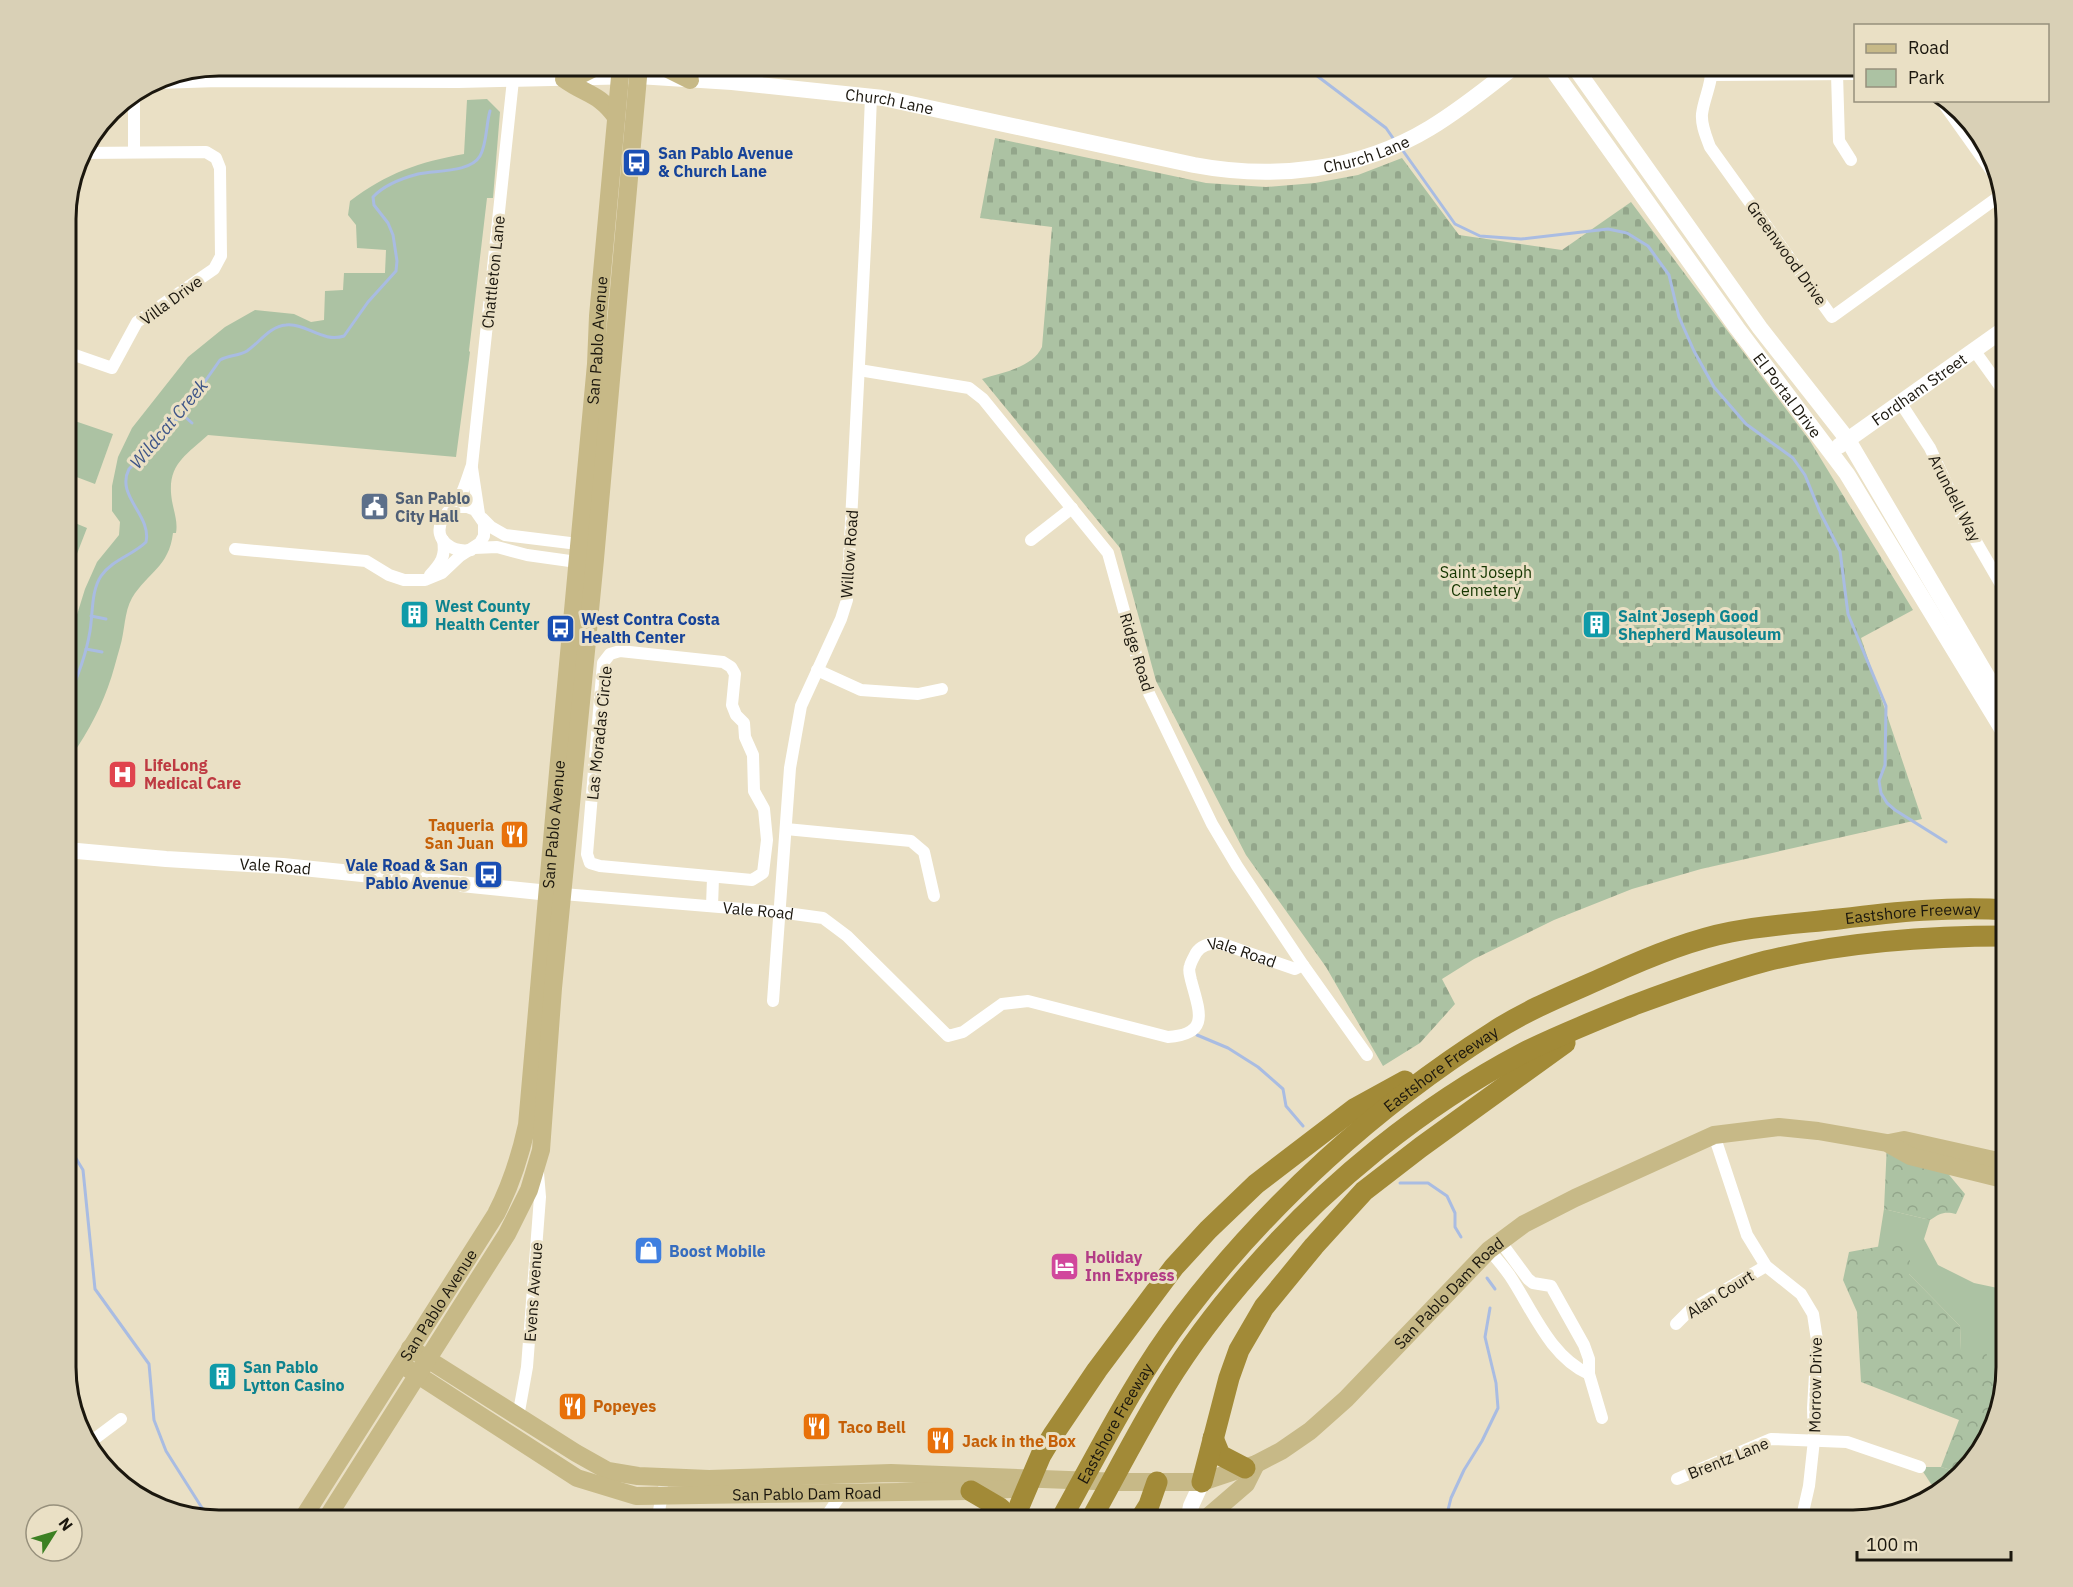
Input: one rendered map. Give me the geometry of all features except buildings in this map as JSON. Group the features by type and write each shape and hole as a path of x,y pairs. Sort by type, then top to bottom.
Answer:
{"highway":[{"name":"Eastshore Freeway","path":"1066,1510 1142,1374 1182,1316 1232,1254 1281,1202 1397,1100 1495,1030 1642,960 1731,932 1876,914 1936,910 1996,910"},
{"name":"Eastshore Freeway","path":"1096,1510 1167,1384 1206,1328 1252,1269 1299,1220 1350,1173 1409,1126 1465,1087 1524,1053 1591,1022 1702,981 1766,961 1876,942 1941,936 1996,936"},
{"path":"1202,1482 1229,1378 1239,1350 1264,1307 1314,1246 1364,1191 1486,1098 1541,1062 1591,1022"},
{"path":"1018,1510 1041,1455 1097,1370 1174,1267 1208,1230 1256,1184 1354,1109 1495,1030"},
{"path":"1213,1438 1220,1455 1251,1466"},
{"path":"1146,1510 1157,1482"},
{"path":"971,1491 1001,1510"}],"main road":[{"name":"San Pablo Avenue","path":"332,1510 507,1234 529,1190 541,1150 553,988 555,893 578,553 616,117 627,77"},
{"name":"San Pablo Avenue","path":"308,1510 476,1248 509,1188 527,1125 595,559 619,286 629,77"},
{"path":"684,77 690,80"},
{"path":"569,78 580,90 602,99 616,117"},
{"path":"606,225 612,229 614,244 612,275 614,282 619,286"},
{"path":"529,1100 544,1119"},
{"name":"San Pablo Dam Road","path":"405,1356 417,1374 577,1478 636,1496 663,1487 709,1479 860,1473 1121,1482 1202,1482 1251,1466 1281,1451 1310,1431 1346,1399 1495,1245 1524,1224 1558,1206 1714,1135 1779,1126 1818,1131 1887,1143 1910,1156 1996,1177"},
{"name":"San Pablo Dam Road","path":"1887,1143 1904,1140 1996,1161"},
{"path":"439,1342 441,1357 454,1376"},
{"name":"San Pablo Dam Road","path":"405,1356 428,1359 608,1471 663,1487 841,1492 971,1491 1011,1489 1031,1479"},
{"path":"387,1422 399,1418 417,1398 430,1393 449,1396"},
{"path":"476,1412 511,1422 518,1417"},
{"path":"524,1443 534,1436 565,1455 576,1453"},
{"path":"1215,1510 1245,1484 1251,1466"}],"street":[{"name":"Church Lane","path":"189,80 247,77"},
{"name":"Church Lane","path":"501,77 513,80 578,77"},
{"name":"Church Lane","path":"670,77 871,96 1228,171 1297,171 1342,164 1378,153 1452,114 1501,77"},
{"name":"El Portal Drive","path":"1558,77 1737,328 1847,474 1996,719"},
{"name":"El Portal Drive","path":"1582,77 1760,328 1848,440 1996,691"},
{"name":"Greenwood Drive","path":"1710,77 1702,114 1704,133 1710,147 1832,317 1995,200"},
{"path":"1837,77 1839,141 1851,160"},
{"name":"Chattleton Lane","path":"453,507 460,496 472,465 513,80"},
{"name":"Willow Road","path":"773,1001 790,768 801,706 841,619 847,600 871,96"},
{"path":"134,105 134,152"},
{"path":"1956,121 1984,160"},
{"name":"Villa Drive","path":"77,355 112,368 137,322 214,269 221,256 220,168 216,158 206,152 93,153"},
{"name":"Fordham Street","path":"1831,451 1996,335"},
{"path":"1974,350 1996,381"},
{"name":"Ridge Road","path":"859,370 969,388 983,399 1108,553 1144,684 1212,824 1303,965 1367,1055"},
{"name":"Arundell Way","path":"1900,402 1930,448 1963,519 1996,576"},
{"name":"Chattleton Lane","path":"472,465 480,515"},
{"path":"425,580 441,563 444,556 440,526 446,514 453,507 467,507 480,515 491,527 505,535 595,559"},
{"path":"1031,540 1072,508"},
{"path":"235,549 366,561 389,575 404,580 425,580 442,573 460,556 480,543 485,530 480,515"},
{"path":"443,540 461,552 497,547 527,555 578,553"},
{"name":"Las Moradas Circle","path":"620,651 723,662 735,674 732,705 736,715 744,723 745,737 753,755 754,791 764,809 767,840 765,862 763,873 752,880 713,878 590,863 587,854 603,663 610,654 620,651"},
{"path":"817,670 861,690 918,694 942,689"},
{"path":"786,829 911,841 924,852 934,896"},
{"name":"Vale Road","path":"77,851 283,866 823,918 847,936 948,1036 963,1032 1002,1004 1028,1001 1168,1037 1185,1036 1192,1032 1198,1023 1199,1012 1189,968 1197,950 1210,943 1220,944 1295,969 1303,965"},
{"path":"712,906 713,878"},
{"name":"Morrow Drive","path":"1714,1135 1747,1235 1766,1266 1801,1294 1813,1314 1817,1340 1813,1408 1814,1440 1809,1486 1804,1510"},
{"name":"Evens Avenue","path":"518,1417 528,1358 540,1197 537,1166"},
{"path":"1495,1245 1510,1276 1538,1323 1557,1348 1581,1370 1589,1374"},
{"path":"1495,1245 1533,1283 1551,1286 1584,1345 1589,1359 1589,1374 1602,1418"},
{"name":"Alan Court","path":"1676,1324 1690,1310 1766,1266"},
{"path":"95,1438 121,1419"},
{"name":"Brentz Lane","path":"1677,1479 1771,1439 1847,1442 1920,1467"},
{"path":"830,1510 841,1492 860,1473"},
{"path":"1190,1510 1202,1482"},
{"path":"659,1510 663,1487"}],"green space":[{"path":"487,99 500,112 493,198 487,198 456,457 208,435 179,462 175,470 171,489 176,533 173,533 171,544 162,562 129,603 120,647 104,697 77,748 77,615 97,562 119,535 120,522 112,511 112,486 118,457 132,428 188,357 225,327 255,310 294,314 311,322 324,320 325,291 343,290 344,273 385,273 386,250 357,248 356,225 348,215 350,201 377,183 404,170 464,154 467,100"},
{"name":"Saint Joseph Cemetery","path":"995,138 1206,183 1266,187 1315,183 1358,175 1402,158 1459,235 1562,250 1631,202 1810,441 1913,610 1861,638 1922,819 1701,869 1632,889 1554,920 1474,959 1442,979 1455,1004 1420,1043 1383,1066 1326,967 1246,855 1156,681 1120,548 982,379 1024,365 1042,347 1052,227 980,218"},
{"path":"77,422 113,434 95,484 77,477"},
{"path":"77,524 87,528 77,554"},
{"path":"1887,1143 1940,1164 1965,1194 1956,1214 1943,1213 1930,1220 1884,1209"},
{"path":"1884,1209 1930,1220 1924,1239 1938,1265 1974,1283 1996,1288 1995,1377 1961,1350 1960,1326 1909,1274 1878,1247"},
{"path":"1887,1245 1911,1247 1909,1274 1960,1326 1961,1350 1986,1352 1993,1377 1995,1377 1992,1404 1982,1431 1953,1470 1941,1467 1959,1420 1861,1382 1857,1312 1843,1280 1849,1252"},
{"path":"1920,1467 1941,1467 1953,1470 1934,1485"}],"waterway":[{"path":"1319,77 1386,128 1395,141"},
{"name":"Wildcat Creek","path":"77,676 86,649 94,595 101,576 111,566 146,542 144,523 127,488 126,479 129,469 182,414 220,360 247,351 280,326 294,325 329,337 344,336 368,302 396,271 397,261 393,235 388,223 374,205 373,197 388,186 406,178 418,174 452,170 475,161 484,146 490,111"},
{"path":"1401,148 1455,224 1480,236 1521,239 1608,229 1627,233 1648,246 1669,275 1679,317 1714,387 1746,424 1793,458 1805,475 1820,512 1840,551 1848,614 1886,706 1885,765 1879,781 1881,793 1895,810 1946,842"},
{"path":"182,414 192,423"},
{"path":"91,616 106,619"},
{"path":"86,649 102,652"},
{"path":"1197,1035 1228,1048 1258,1067 1283,1089 1286,1106 1303,1126"},
{"name":"Wildcat Creek","path":"77,1160 83,1170 95,1289 149,1364 154,1420 166,1451 203,1509"},
{"path":"1400,1183 1428,1183 1447,1196 1455,1213 1455,1227 1461,1237"},
{"path":"1487,1278 1495,1289"},
{"path":"1448,1510 1464,1470 1482,1441 1498,1408 1496,1383 1485,1337 1490,1308"}],"place":[{"name":"San Pablo Avenue & Church Lane","path":"637,162"},
{"name":"San Pablo City Hall","path":"374,507"},
{"name":"West County Health Center","path":"414,615"},
{"name":"Saint Joseph Good Shepherd Mausoleum","path":"1597,625"},
{"name":"West Contra Costa Health Center","path":"560,628"},
{"name":"LifeLong Medical Care","path":"123,774"},
{"name":"Taqueria San Juan","path":"515,834"},
{"name":"Vale Road & San Pablo Avenue","path":"489,874"},
{"name":"Boost Mobile","path":"648,1251"},
{"name":"Holiday Inn Express","path":"1064,1266"},
{"name":"San Pablo Lytton Casino","path":"222,1376"},
{"name":"Popeyes","path":"572,1406"},
{"name":"Taco Bell","path":"817,1427"},
{"name":"Jack in the Box","path":"941,1441"}]}
